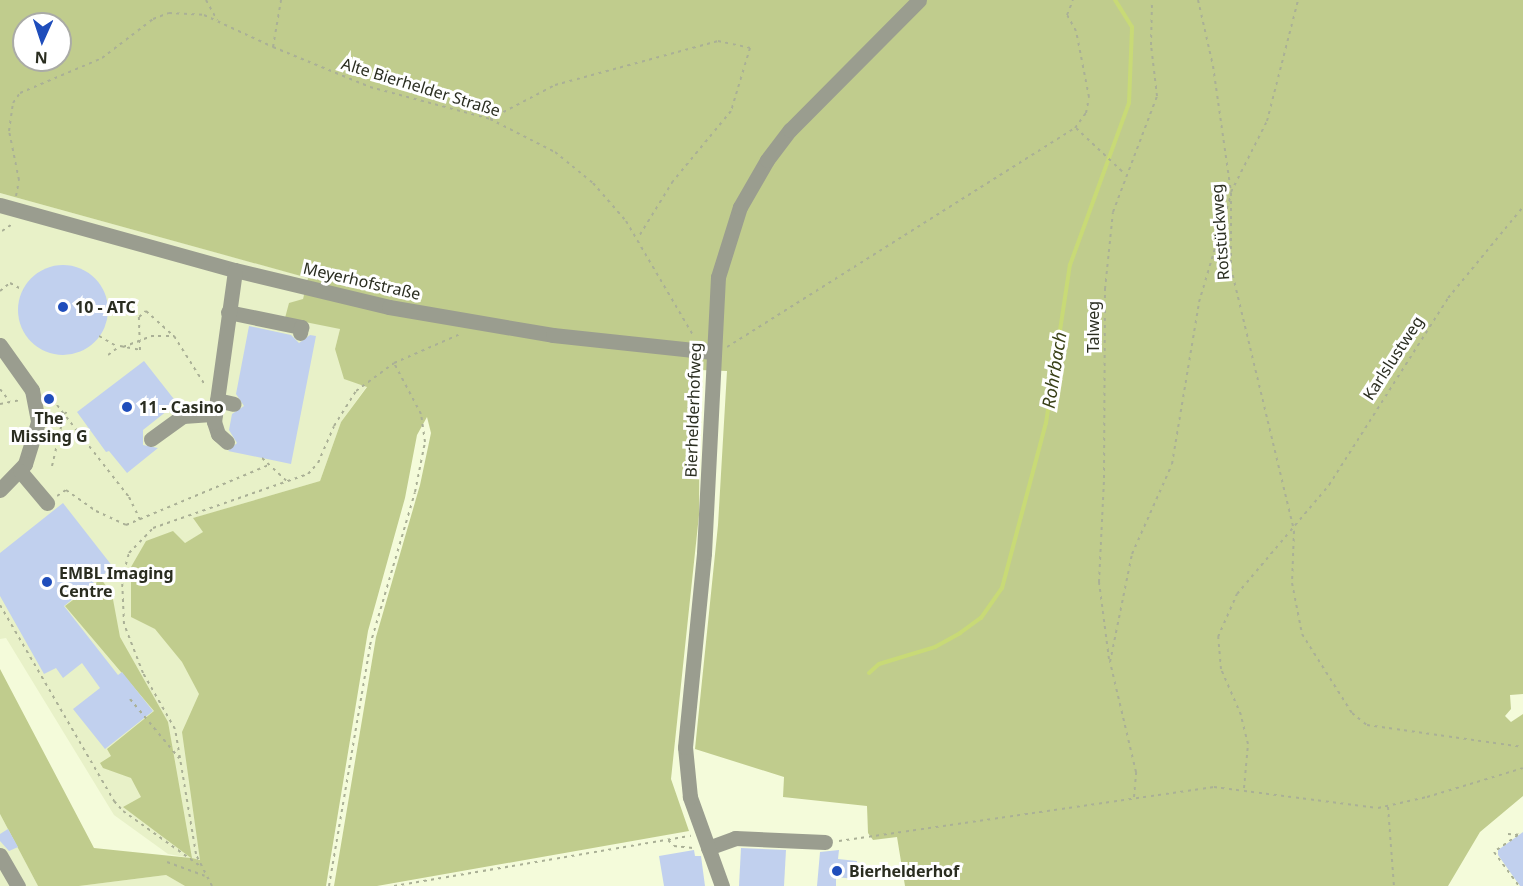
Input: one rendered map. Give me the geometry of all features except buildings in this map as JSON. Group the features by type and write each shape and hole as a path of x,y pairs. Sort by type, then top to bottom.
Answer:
{"street":[{"name":"Bierhelderhofweg","path":"722,886 702,844 687,782 685,747 705,543 715,299 724,254 740,207 756,176 790,130 919,0"},
{"name":"Meyerhofstraße","path":"10,203 235,270 473,323 712,352"},
{"path":"0,220 10,203"},
{"path":"227,442 216,429 216,402 235,270"},
{"path":"228,312 265,323 301,327 300,333"},
{"path":"0,345 23,375 36,401 37,432 20,471 0,490"},
{"path":"151,439 183,416 216,402 234,404"},
{"path":"20,471 47,503"},
{"path":"702,844 735,838 825,842"},
{"path":"0,855 18,886"}],"path":[{"path":"206,0 218,20"},
{"path":"273,47 281,0"},
{"path":"712,352 734,345 1075,128 1086,113 1089,97 1076,31 1067,15 1073,0"},
{"name":"Talweg","path":"1134,797 1136,772 1101,622 1099,582 1104,478 1105,289 1113,212 1124,173 1157,96 1151,45 1152,0"},
{"name":"Rotstückweg","path":"1198,0 1213,66 1231,193 1230,268 1294,531 1292,583 1302,634 1352,713 1367,725 1384,730 1523,747"},
{"path":"1110,662 1132,554 1172,464 1198,302 1231,193 1267,121 1298,0"},
{"name":"Alte Bierhelder Straße","path":"10,203 19,180 9,130 17,94 102,58 162,15 191,12 218,20 273,47 370,87 490,119 525,134 568,162 612,204 638,238 686,328 695,336"},
{"path":"490,119 555,84 718,41 750,48 731,111 673,181 638,238"},
{"path":"1075,128 1124,173"},
{"name":"Karlslustweg","path":"1244,788 1248,744 1221,669 1218,637 1237,594 1294,531 1329,485 1448,298 1523,207"},
{"path":"0,291 10,283 23,290"},
{"path":"99,336 118,347 139,351 139,317 146,311 174,336 216,402"},
{"path":"212,886 200,866 175,729 143,673 124,624 122,596 125,564 135,544 153,528 288,482 315,469 349,398 394,363 462,334 473,323"},
{"path":"123,347 140,339 174,336"},
{"path":"108,355 118,347"},
{"path":"329,886 370,645 415,492 425,442 421,414 394,363"},
{"path":"0,389 10,402"},
{"path":"0,404 36,401 57,405 129,497 140,520"},
{"path":"52,466 64,414 70,410"},
{"path":"262,458 288,482"},
{"path":"47,503 66,490 121,524 140,520 271,464"},
{"path":"0,604 114,801 200,866"},
{"path":"130,699 181,760"},
{"path":"825,842 1214,787 1244,788 1368,807 1388,807 1523,768"},
{"path":"1388,807 1394,886"},
{"path":"1508,834 1523,835"},
{"path":"1518,835 1494,852 1519,886"},
{"path":"394,886 668,840 702,844"},
{"path":"668,840 674,846 702,844"},
{"path":"167,862 205,876"}],"shaded area":[{"path":"0,0 1523,0 1523,694 1510,695 1511,709 1505,716 1511,722 1523,714 1523,796 1480,832 1448,886 905,886 897,837 873,840 868,833 867,806 783,797 784,777 695,749 718,525 727,371 700,370 699,515 671,779 689,831 377,886 334,886 376,637 420,485 431,433 427,417 417,435 405,498 368,631 326,886 185,886 166,875 79,886 38,886 0,814 0,669 94,848 191,858 123,807 141,797 131,778 103,768 100,763 111,756 107,749 154,711 65,606 101,579 112,594 120,637 168,722 192,858 200,860 182,732 199,694 182,662 155,629 131,617 131,567 146,541 173,531 185,543 203,532 193,518 320,481 341,422 367,387 344,379 335,349 340,329 285,318 289,303 303,299 308,278 0,193"},
{"path":"0,193 309,278 303,299 340,329 335,349 367,386 341,422 320,481 194,518 204,532 185,543 146,541 271,619 201,860 168,854 114,815 6,638 0,639"},
{"path":"0,814 26,863 38,886 0,886"},
{"path":"166,875 185,886 79,886"}],"waterway":[{"name":"Rohrbach","path":"869,673 879,664 935,647 960,633 981,618 1002,588 1046,423 1070,265 1129,103 1132,27 1115,0"}],"place":[{"name":"10 - ATC","path":"63,307"},
{"name":"The Missing G","path":"49,399"},
{"name":"11 - Casino","path":"127,407"},
{"name":"EMBL Imaging Centre","path":"47,582"},
{"name":"Bierhelderhof","path":"837,871"}]}
